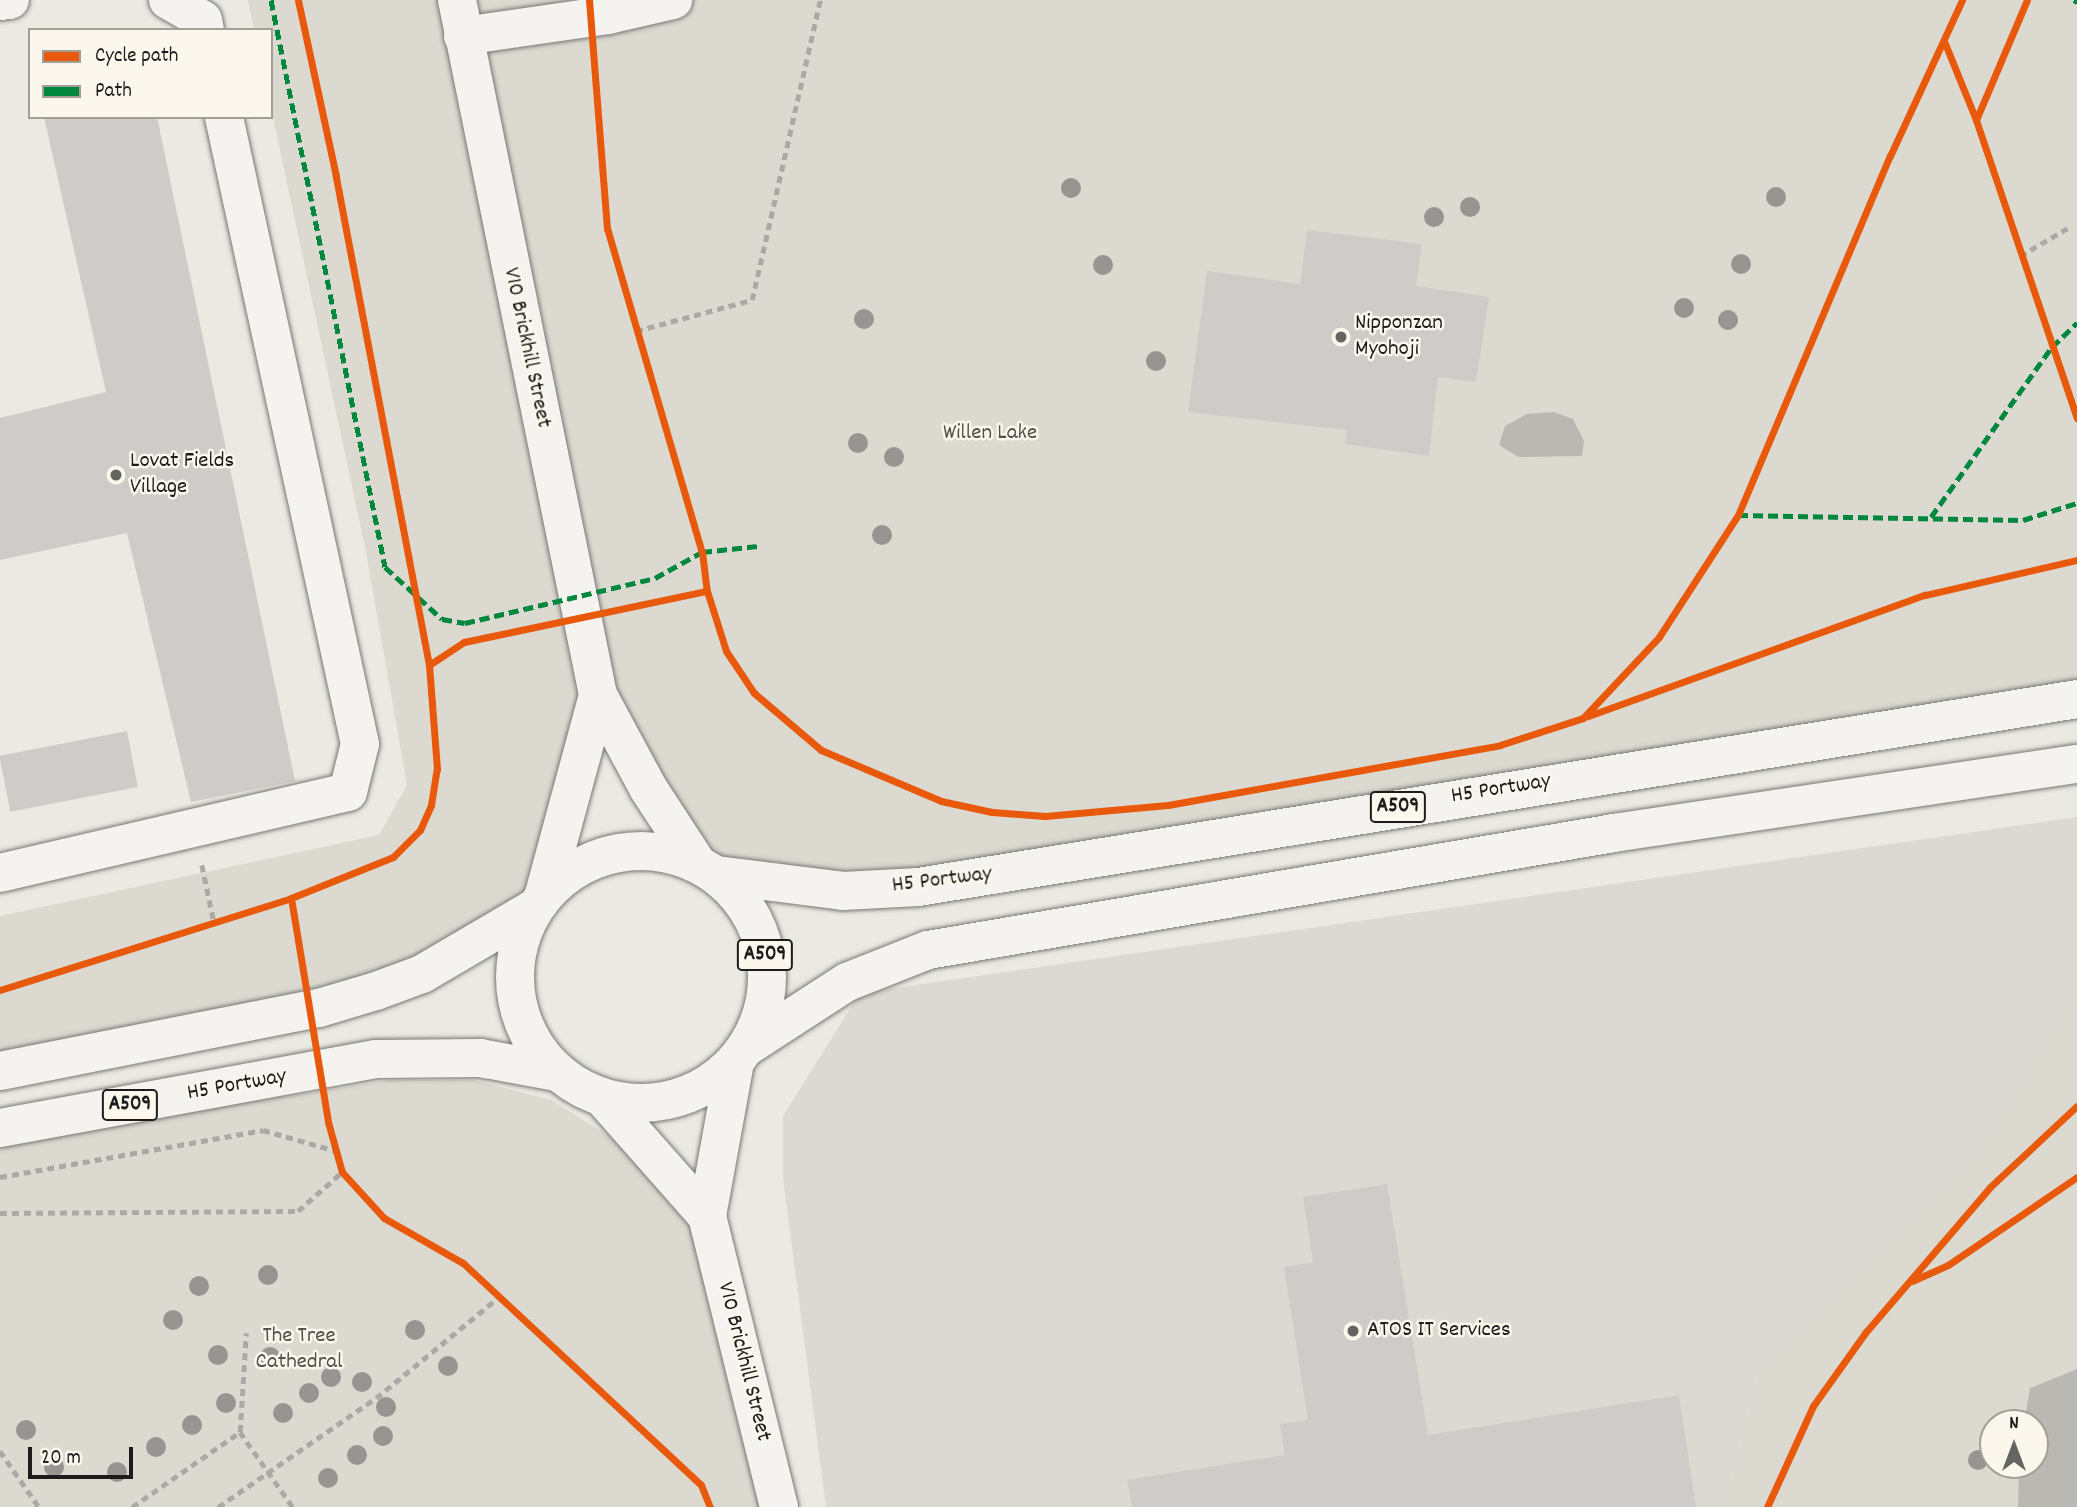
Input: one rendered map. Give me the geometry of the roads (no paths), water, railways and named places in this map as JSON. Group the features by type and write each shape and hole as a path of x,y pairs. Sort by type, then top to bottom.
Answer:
{"main road":[{"path":"0,1 10,0"},
{"path":"460,18 673,0"},
{"name":"V10 Brickhill Street","path":"460,18 598,695 648,788 707,869"},
{"path":"0,873 195,831 348,792 360,744 224,119"},
{"name":"V10 Brickhill Street","path":"538,902 598,695"},
{"name":"H5 Portway","path":"707,869 843,891 918,887 2077,699"},
{"name":"A509","path":"538,902 519,942 515,989 519,1013 534,1045 557,1072 602,1097 638,1103 674,1099 707,1084 741,1054 847,982 928,950 1614,833 2077,764"},
{"name":"A509","path":"0,1070 250,1023 376,991 422,974 538,902 576,867 615,852 657,850 707,869 744,902 762,936 768,973 763,1011 741,1054"},
{"name":"V10 Brickhill Street","path":"741,1054 707,1216 779,1507"},
{"name":"H5 Portway","path":"0,1128 376,1059 480,1058 557,1072"},
{"name":"V10 Brickhill Street","path":"602,1097 707,1216"}],"place":[{"name":"Nipponzan Myohoji","path":"1341,337"},
{"name":"Lovat Fields Village","path":"116,475"},
{"name":"ATOS IT Services","path":"1353,1331"}],"park label":[{"name":"Willen Lake","path":"990,434"},
{"name":"The Tree Cathedral","path":"299,1350"}]}
